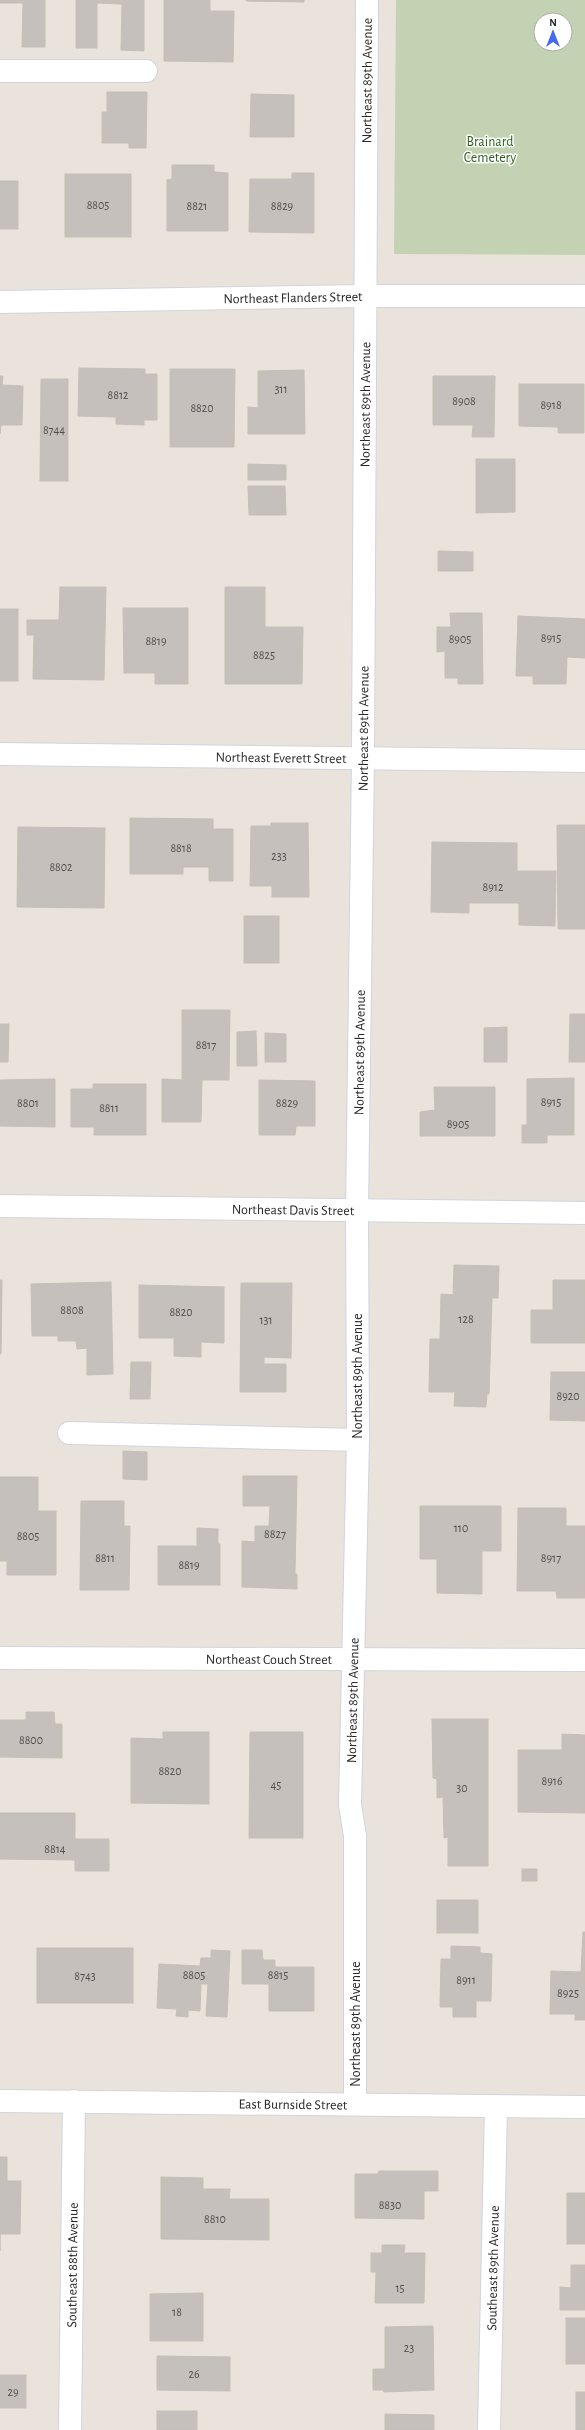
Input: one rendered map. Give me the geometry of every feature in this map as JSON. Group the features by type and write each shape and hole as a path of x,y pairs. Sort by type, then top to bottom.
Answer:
{"street":[{"name":"Northeast 89th Avenue","path":"355,2104 355,1836 350,1805 358,1440 356,1211 363,758 367,0"},
{"path":"0,71 146,71"},
{"name":"Northeast Flanders Street","path":"0,302 365,296 585,296"},
{"name":"Northeast Everett Street","path":"0,754 585,761"},
{"name":"Northeast Davis Street","path":"0,1206 356,1211 585,1212"},
{"path":"69,1434 358,1440"},
{"name":"Northeast Couch Street","path":"0,1658 585,1660"},
{"name":"East Burnside Street","path":"0,2101 585,2106"},
{"name":"Southeast 88th Avenue","path":"70,2430 74,2101"},
{"name":"Southeast 89th Avenue","path":"489,2430 496,2106"}],"green space":[{"name":"Brainard Cemetery","path":"396,0 585,0 585,255 394,254"}],"building":[{"path":"0,0 45,0 45,47 22,47 23,3 0,3"},
{"path":"76,0 144,0 144,51 121,50 122,4 97,3 97,48 76,48"},
{"path":"164,0 210,0 210,11 234,11 233,62 164,61"},
{"path":"304,0 304,2 246,1"},
{"path":"107,92 147,92 146,148 129,148 129,143 102,143 102,112 107,112"},
{"path":"251,94 294,95 294,137 250,137"},
{"path":"172,165 214,165 214,172 228,173 228,231 167,231 167,180 172,179"},
{"path":"292,173 314,173 314,233 249,232 250,179 292,179"},
{"path":"65,174 131,174 131,237 65,237"},
{"path":"0,181 18,181 18,229 0,229"},
{"path":"79,368 145,369 145,374 157,374 157,420 144,420 144,425 116,424 116,417 78,416"},
{"path":"170,369 235,369 234,447 170,447"},
{"path":"304,370 305,434 248,434 248,407 258,408 258,371"},
{"path":"0,376 3,376 2,385 23,386 22,425 1,425 0,434"},
{"path":"433,376 495,376 494,437 472,437 473,425 433,425"},
{"path":"41,379 68,379 68,481 40,481"},
{"path":"519,384 584,384 584,433 558,433 558,427 519,426"},
{"path":"476,459 515,459 515,512 476,513"},
{"path":"248,464 286,465 286,480 248,480"},
{"path":"248,486 285,486 286,515 249,515"},
{"path":"438,551 473,552 473,571 438,571"},
{"path":"60,587 106,587 104,680 33,679 34,635 27,635 27,620 59,620"},
{"path":"225,587 265,587 265,627 303,627 302,684 225,684"},
{"path":"123,608 188,608 188,684 155,684 155,673 124,673"},
{"path":"0,609 18,609 18,681 0,681"},
{"path":"450,613 482,613 483,684 458,684 458,678 445,678 445,651 437,652 437,627 451,627"},
{"path":"518,616 585,619 585,658 567,657 566,684 533,684 533,676 516,676"},
{"path":"130,818 213,819 213,829 233,829 233,881 209,881 209,867 183,867 183,874 130,874"},
{"path":"271,823 308,823 309,897 272,897 272,886 250,886 251,826 271,826"},
{"path":"557,825 585,825 585,929 558,929"},
{"path":"18,827 105,828 104,908 17,907"},
{"path":"432,842 517,843 517,871 556,871 555,926 519,925 519,903 469,903 469,913 431,912"},
{"path":"244,916 279,916 279,963 244,963"},
{"path":"182,1010 230,1010 229,1080 202,1080 201,1122 162,1122 162,1079 182,1080"},
{"path":"570,1014 585,1014 585,1062 569,1062"},
{"path":"0,1024 9,1024 8,1062 0,1062"},
{"path":"507,1027 507,1062 484,1062 484,1028"},
{"path":"256,1031 257,1066 237,1066 237,1032"},
{"path":"265,1033 286,1034 286,1062 265,1062"},
{"path":"574,1078 574,1135 547,1135 547,1143 522,1143 522,1125 527,1125 527,1079"},
{"path":"55,1079 55,1127 0,1126 0,1080"},
{"path":"259,1080 315,1081 315,1126 296,1126 295,1135 259,1135"},
{"path":"93,1084 146,1084 146,1135 94,1135 94,1127 71,1127 71,1089 93,1089"},
{"path":"434,1087 495,1087 495,1136 420,1136 420,1112 435,1110"},
{"path":"454,1265 499,1266 498,1298 492,1298 489,1394 487,1394 486,1407 454,1406 455,1392 429,1392 430,1339 440,1339 441,1294 453,1295"},
{"path":"0,1280 2,1280 1,1354 0,1354"},
{"path":"553,1280 585,1280 585,1343 531,1343 531,1310 553,1310"},
{"path":"111,1282 113,1374 87,1375 87,1348 77,1349 76,1341 58,1341 58,1336 32,1336 31,1284"},
{"path":"241,1283 292,1283 291,1358 264,1357 264,1364 286,1364 286,1392 240,1392"},
{"path":"139,1285 224,1287 224,1343 201,1342 201,1357 174,1356 174,1338 139,1338"},
{"path":"131,1362 151,1362 150,1399 130,1399"},
{"path":"551,1372 585,1372 585,1421 550,1420"},
{"path":"123,1451 147,1452 147,1480 123,1479"},
{"path":"243,1476 297,1476 295,1574 297,1574 297,1589 242,1587 242,1541 255,1542 255,1526 269,1526 270,1506 243,1506"},
{"path":"0,1477 38,1477 38,1511 56,1511 56,1575 7,1575 7,1561 0,1561"},
{"path":"81,1501 124,1501 124,1526 130,1526 129,1590 80,1590"},
{"path":"420,1506 501,1506 501,1551 482,1551 482,1594 437,1593 437,1559 420,1559"},
{"path":"518,1508 566,1508 566,1526 585,1526 585,1598 557,1598 556,1591 517,1591"},
{"path":"197,1528 218,1529 218,1544 220,1544 220,1585 158,1585 158,1546 197,1546"},
{"path":"26,1712 54,1712 55,1724 62,1724 62,1758 0,1757 0,1720 26,1720"},
{"path":"432,1719 488,1719 488,1866 448,1866 448,1837 444,1838 443,1797 437,1798 437,1779 433,1778"},
{"path":"163,1732 209,1732 209,1804 131,1803 131,1738 163,1739"},
{"path":"250,1732 303,1732 303,1838 249,1838"},
{"path":"562,1734 585,1735 585,1813 518,1812 518,1750 562,1750"},
{"path":"0,1813 75,1813 75,1839 109,1839 109,1871 75,1871 75,1860 0,1859"},
{"path":"522,1869 537,1869 537,1881 522,1881"},
{"path":"437,1900 478,1900 478,1933 437,1933"},
{"path":"583,1932 585,1932 585,2020 575,2020 575,2014 550,2014 551,1971 581,1972"},
{"path":"451,1946 480,1947 480,1953 492,1954 491,2001 476,2001 476,2017 453,2017 453,2007 440,2007 441,1959 451,1959"},
{"path":"37,1948 133,1948 133,2003 37,2003"},
{"path":"211,1950 230,1951 227,2017 206,2016 208,1984 201,1984 200,2011 188,2010 188,2017 176,2016 177,2009 157,2008 159,1964 200,1966 201,1958 211,1958"},
{"path":"242,1950 262,1950 263,1960 275,1960 275,1967 314,1967 314,2011 269,2011 269,1984 242,1984"},
{"path":"0,2157 7,2157 7,2181 21,2181 20,2234 0,2234"},
{"path":"379,2171 438,2171 438,2191 424,2191 424,2219 355,2218 355,2174 378,2174"},
{"path":"161,2177 203,2178 203,2189 230,2189 229,2199 269,2199 269,2240 161,2239"},
{"path":"567,2193 585,2193 585,2244 567,2244"},
{"path":"382,2245 405,2245 404,2253 425,2253 424,2303 375,2303 376,2272 371,2272 371,2253 382,2253"},
{"path":"571,2265 585,2265 585,2310 560,2310 560,2287 571,2288"},
{"path":"203,2293 203,2341 150,2341 150,2294"},
{"path":"566,2318 585,2318 585,2364 566,2364"},
{"path":"433,2326 434,2390 384,2392 383,2390 373,2390 373,2369 385,2369 385,2327"},
{"path":"157,2356 230,2357 230,2391 157,2390"},
{"path":"0,2375 26,2375 26,2408 0,2408"},
{"path":"576,2392 585,2392 585,2430 576,2430"},
{"path":"157,2411 197,2411 197,2430 157,2430"},
{"path":"385,2414 434,2415 434,2430 385,2430"}]}
